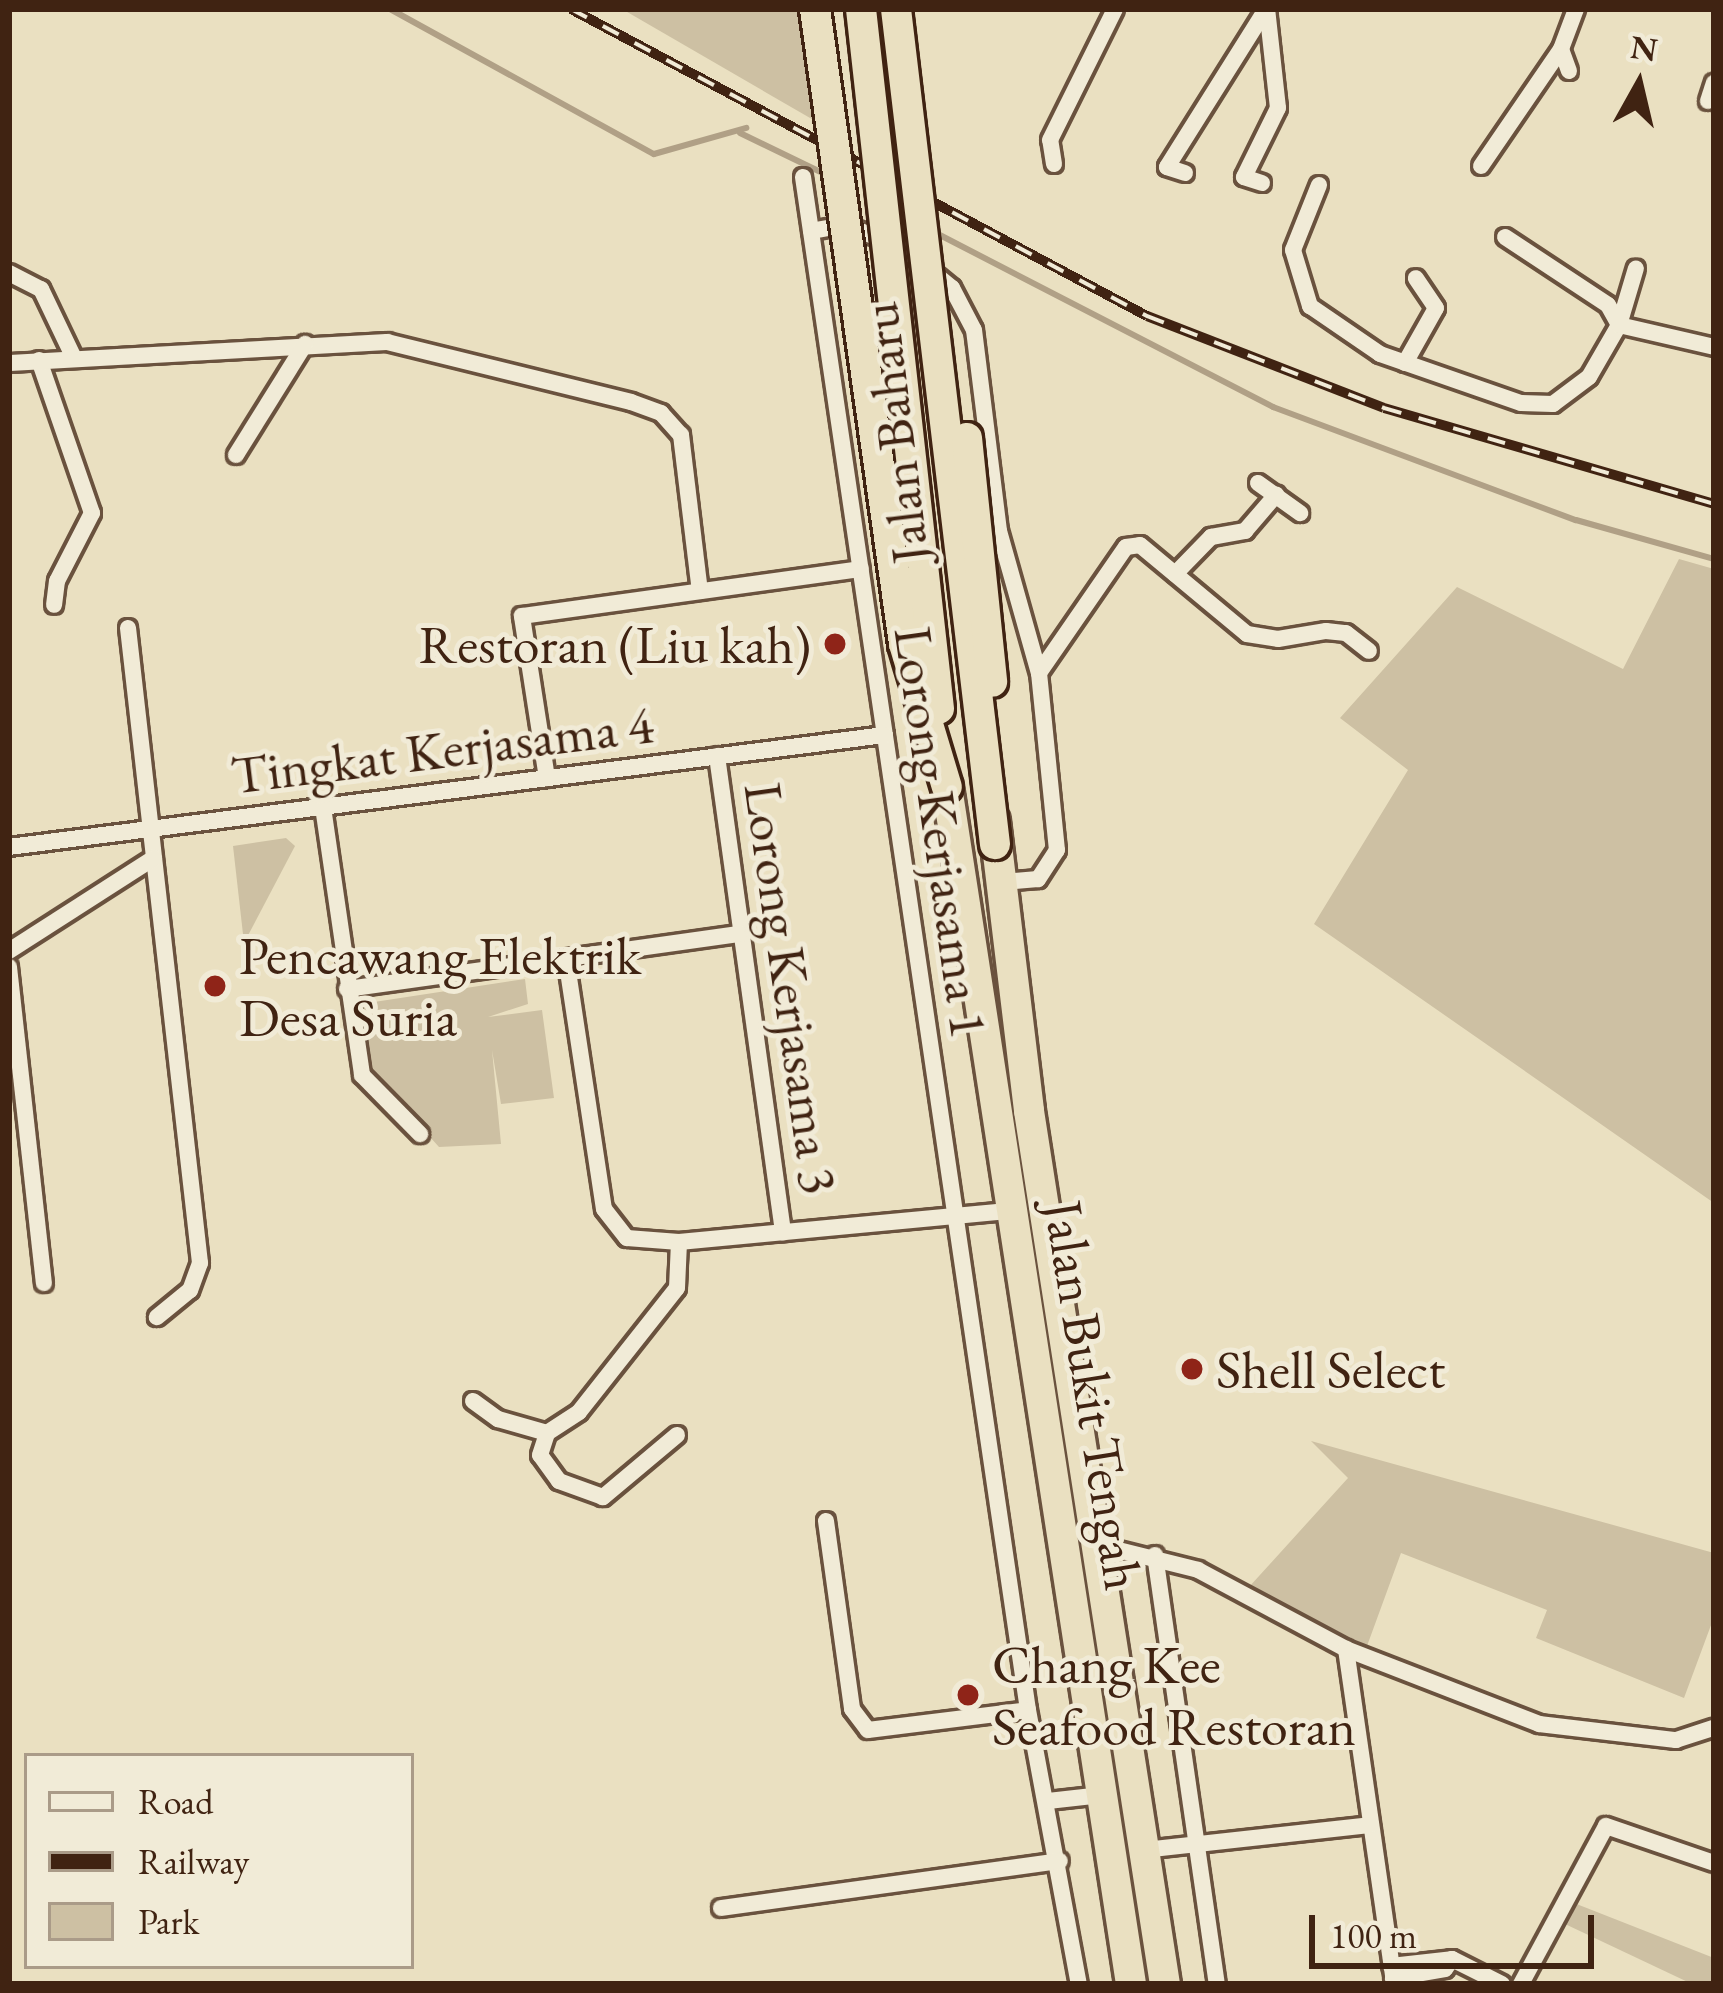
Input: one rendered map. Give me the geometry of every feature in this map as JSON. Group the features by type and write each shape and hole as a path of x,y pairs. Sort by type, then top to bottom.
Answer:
{"highway":[{"path":"815,9 904,644 946,787"},
{"name":"Jalan Baharu","path":"861,9 952,822"},
{"name":"Jalan Baharu","path":"896,9 995,844"},
{"path":"917,9 989,614 995,844"},
{"name":"Jalan Bukit Tengah","path":"952,822 1131,1984"},
{"name":"Jalan Bukit Tengah","path":"995,844 1165,1984"}],"street":[{"path":"1054,164 1050,140 1115,9"},
{"path":"1185,173 1168,167 1266,9"},
{"path":"1262,183 1244,177 1279,108 1266,9"},
{"path":"1481,166 1561,49 1576,9"},
{"path":"1561,49 1570,71"},
{"name":"Lorong Kerjasama 1","path":"803,177 1028,1710 1060,1861 1079,1984"},
{"path":"1319,185 1294,250 1310,306 1405,363 1521,403 1553,404 1589,377 1619,325 1636,268"},
{"path":"812,231 845,225 902,247 967,309 999,531 1039,673 1057,850 1038,878 1000,882"},
{"path":"1505,237 1608,305 1619,325 1714,347"},
{"path":"9,273 40,289 73,356"},
{"path":"1405,363 1436,308 1416,278"},
{"path":"9,363 387,342 661,413 681,435 700,592"},
{"path":"236,455 305,344"},
{"path":"39,360 92,513 57,581 54,605"},
{"path":"1258,483 1300,513"},
{"path":"1175,574 1210,537 1245,531 1276,495"},
{"path":"1039,673 1126,548 1140,544 1246,634 1346,633 1369,651"},
{"path":"548,778 522,616 861,569"},
{"path":"128,628 200,1263 190,1290 158,1317"},
{"name":"Tingkat Kerjasama 4","path":"9,847 885,735"},
{"name":"Lorong Kerjasama 3","path":"717,757 783,1232"},
{"path":"323,807 362,1075 420,1134"},
{"path":"9,951 154,858"},
{"path":"347,989 743,933"},
{"path":"566,958 604,1209 615,1228 640,1243 1015,1210"},
{"path":"9,967 44,1282"},
{"path":"677,1435 604,1497 559,1481 540,1455 548,1433 580,1412 677,1288 679,1242"},
{"path":"472,1401 498,1419 548,1433"},
{"path":"826,1521 852,1709 868,1730 1028,1710"},
{"path":"1099,1545 1155,1556 1346,1649 1551,1727 1710,1733"},
{"path":"1155,1556 1217,1984"},
{"path":"1346,1649 1393,1976 1452,1959 1502,1984"},
{"path":"1048,1801 1102,1795"},
{"path":"1144,1850 1371,1825"},
{"path":"1520,1984 1606,1826 1714,1864"},
{"path":"721,1908 1060,1861"}],"green space":[{"path":"622,9 802,9 817,122"},
{"path":"1679,559 1714,569 1714,1203 1314,924 1408,770 1340,718 1457,587 1623,669"},
{"path":"286,838 295,846 244,943 233,846"},
{"path":"525,979 528,1004 488,1017 542,1010 554,1098 501,1104 492,1050 501,1144 439,1147 369,1069 361,1004"},
{"path":"1311,1441 1714,1553 1714,1617 1684,1698 1536,1638 1547,1610 1401,1553 1367,1646 1249,1587 1348,1478"},
{"path":"1574,1903 1714,1958 1714,1984 1692,1984 1565,1924"}],"waterway":[{"path":"390,9 654,154 746,128"},
{"path":"740,133 827,175"},
{"path":"934,232 1273,407 1576,520 1714,559"}],"railway":[{"path":"571,9 1147,316 1384,408 1714,504"}],"place":[{"name":"Restoran (Liu kah)","path":"835,644"},
{"name":"Pencawang Elektrik Desa Suria","path":"215,986"},
{"name":"Shell Select","path":"1192,1369"},
{"name":"Chang Kee Seafood Restoran","path":"968,1695"}]}
